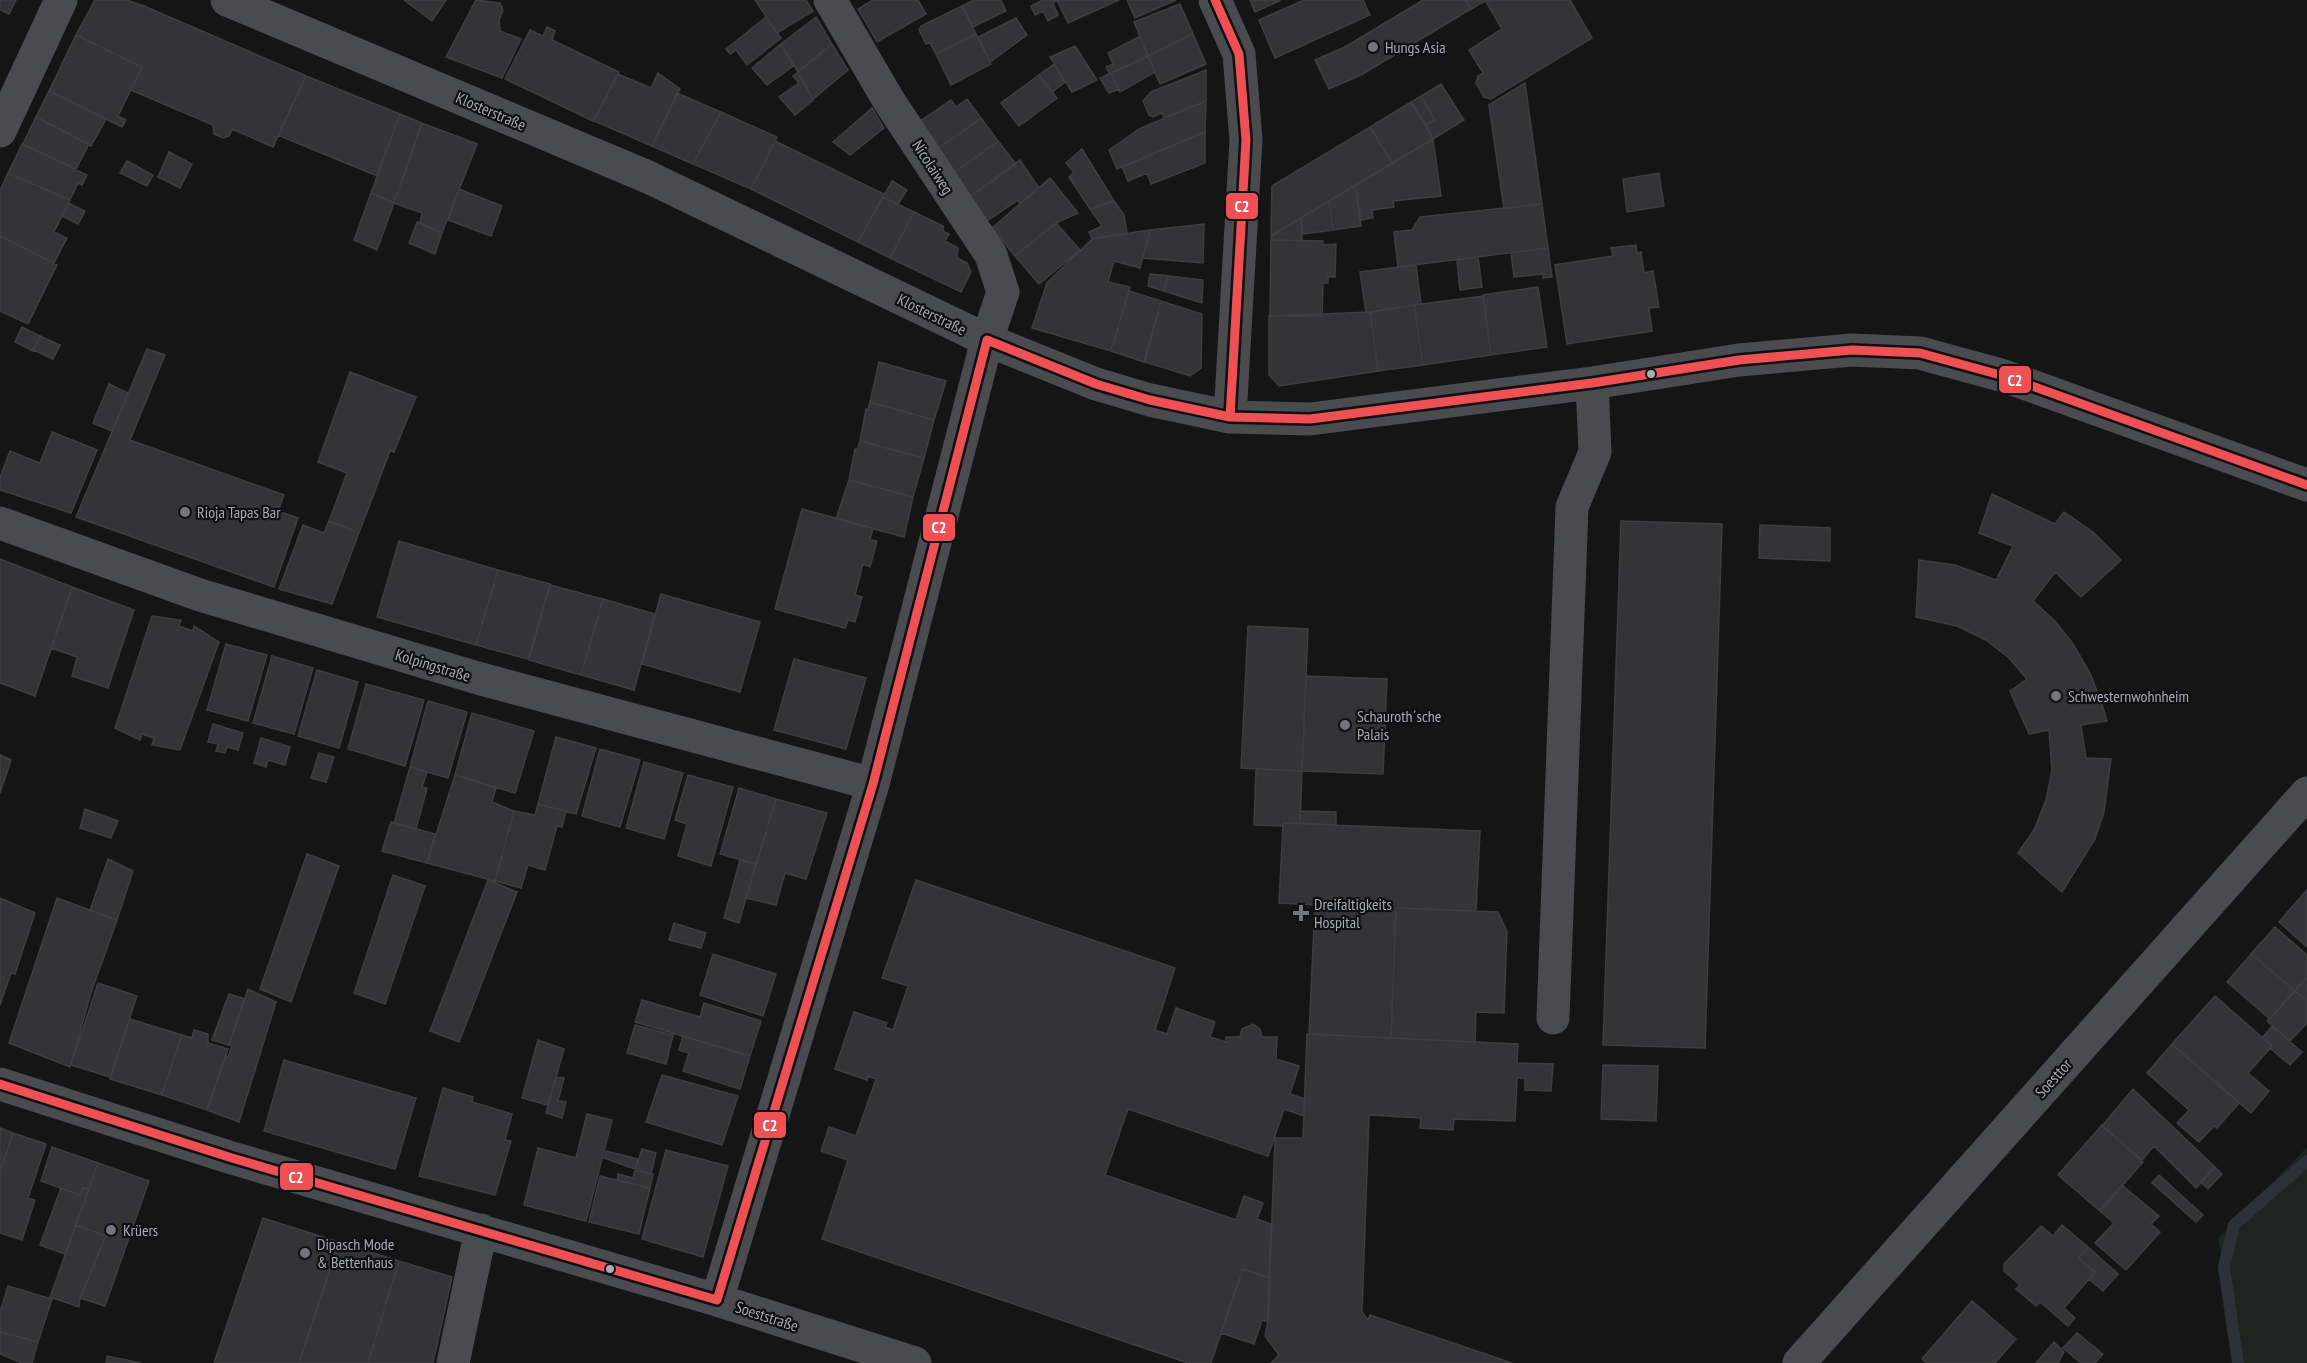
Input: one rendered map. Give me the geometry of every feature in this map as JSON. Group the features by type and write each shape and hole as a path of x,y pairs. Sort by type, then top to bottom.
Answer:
{"street":[{"path":"0,131 61,0"},
{"name":"Klosterstraße","path":"226,0 648,177 987,340 1096,384 1150,400 1230,417 1310,419 1592,383 1739,360 1802,353 1852,350 1920,353 2035,386 2307,485"},
{"name":"Nicolaiweg","path":"717,1299 873,784 987,340 1003,292 991,255 889,101 830,0"},
{"path":"1215,0 1239,54 1246,140 1230,417"},
{"path":"1553,1018 1572,507 1595,452 1592,383"},
{"name":"Kolpingstraße","path":"0,523 212,599 481,679 873,784"},
{"name":"Soesttor","path":"1799,1363 2307,793"},
{"name":"Soeststraße","path":"0,1084 232,1158 717,1299 915,1363"},
{"path":"453,1363 481,1230"}],"shaded area":[{"path":"2307,1147 2307,1363 2239,1363 2218,1238"}],"building":[{"path":"0,0 16,0 9,14 0,10"},
{"path":"95,0 127,0 144,6 306,76 273,147 232,129 229,136 223,138 214,134 213,125 131,90 142,67 76,35"},
{"path":"404,0 446,0 432,21"},
{"path":"476,0 500,3 503,10 499,20 500,31 521,39 502,78 446,57"},
{"path":"755,0 806,0 813,11 777,33"},
{"path":"873,0 918,0 926,14 877,42 858,9"},
{"path":"974,0 1001,0 1006,11 973,27 962,6"},
{"path":"1043,0 1057,0 1053,3 1058,15 1048,21 1043,11 1035,15 1031,6"},
{"path":"1057,0 1119,0 1068,23"},
{"path":"1127,0 1176,0 1135,18"},
{"path":"1250,0 1281,0 1255,12"},
{"path":"1304,0 1363,0 1370,15 1275,58 1259,20"},
{"path":"1423,0 1465,0 1471,9 1361,75 1329,89 1315,60 1345,47"},
{"path":"1465,0 1485,0 1485,1 1471,9"},
{"path":"1485,0 1570,0 1592,38 1491,99 1484,97 1476,83 1478,76 1483,73 1469,50 1502,29"},
{"path":"1180,4 1193,34 1148,56 1134,22"},
{"path":"962,6 976,34 936,54 930,43 926,44 919,30 921,26"},
{"path":"766,17 781,38 747,65 736,50 730,54 726,49"},
{"path":"816,17 832,44 798,72 781,44"},
{"path":"1016,18 1027,35 990,62 978,37"},
{"path":"547,27 555,31 552,40 619,72 593,121 505,79 530,30 543,36"},
{"path":"976,34 991,64 951,85 936,54"},
{"path":"1193,34 1206,64 1160,84 1148,56"},
{"path":"76,35 142,67 118,116 126,120 122,127 49,91"},
{"path":"1140,36 1148,56 1110,74 1106,67 1113,64 1108,53"},
{"path":"781,44 793,66 767,85 752,68"},
{"path":"832,44 848,70 813,99 798,72"},
{"path":"1075,46 1097,80 1072,92 1050,57"},
{"path":"1148,56 1155,72 1120,92 1111,73"},
{"path":"1054,64 1065,82 1052,92 1039,75"},
{"path":"1206,70 1206,101 1164,118 1162,113 1153,117 1149,115 1143,101 1151,92"},
{"path":"798,72 813,100 795,115 779,97 799,83 793,76"},
{"path":"658,73 680,89 652,146 594,121 618,74 651,88"},
{"path":"1111,73 1119,89 1109,93 1100,78"},
{"path":"1039,75 1057,98 1019,126 1001,103"},
{"path":"306,76 400,114 377,176 278,135"},
{"path":"1525,83 1542,204 1504,209 1489,105"},
{"path":"1441,84 1464,120 1433,139 1426,125 1435,120 1421,96"},
{"path":"49,91 106,119 91,146 36,117"},
{"path":"677,93 721,112 693,164 652,146"},
{"path":"1421,96 1435,120 1426,125 1411,102"},
{"path":"967,99 981,118 938,149 919,122 951,100 956,107"},
{"path":"1206,101 1205,132 1117,169 1109,150 1141,128"},
{"path":"1411,102 1433,139 1392,163 1370,127"},
{"path":"872,108 884,128 850,155 833,142"},
{"path":"721,112 777,137 751,189 693,164"},
{"path":"400,114 422,123 394,203 371,193"},
{"path":"36,117 89,144 76,169 23,144"},
{"path":"981,118 998,141 954,173 938,149"},
{"path":"422,123 477,144 442,233 420,223 422,213 394,203"},
{"path":"1370,127 1392,163 1271,236 1272,186"},
{"path":"1205,132 1205,163 1151,184 1147,173 1128,181 1122,167"},
{"path":"1433,139 1441,196 1393,201 1394,207 1372,210 1373,218 1361,220 1355,186"},
{"path":"775,141 884,194 858,242 751,189"},
{"path":"998,141 1016,164 970,197 954,173"},
{"path":"22,144 87,175 82,185 78,183 70,200 8,173"},
{"path":"1082,149 1114,201 1090,209 1069,177 1074,172 1066,163"},
{"path":"169,152 192,164 180,188 158,177"},
{"path":"1020,160 1039,188 1020,204 1018,200 987,221 970,197"},
{"path":"127,161 153,175 147,186 120,173"},
{"path":"8,173 70,200 54,232 67,238 54,263 0,236 0,191"},
{"path":"1659,173 1664,206 1627,212 1623,179"},
{"path":"1050,178 1078,213 1056,223 1015,256 992,228"},
{"path":"892,181 907,190 898,204 883,197"},
{"path":"1355,186 1361,226 1333,230 1329,201"},
{"path":"459,189 502,206 491,236 448,220"},
{"path":"371,193 394,203 377,250 354,240"},
{"path":"883,197 914,212 890,258 858,242"},
{"path":"1114,201 1124,215 1127,233 1092,239 1089,232 1102,226 1090,209"},
{"path":"1329,201 1333,230 1303,234 1301,218"},
{"path":"68,203 85,211 78,224 62,216"},
{"path":"1542,204 1548,248 1398,267 1394,232 1412,230 1420,217"},
{"path":"914,212 943,226 943,231 949,234 945,241 958,248 957,258 967,263 971,272 961,292 890,258"},
{"path":"1301,218 1302,241 1271,240 1271,236"},
{"path":"417,222 442,233 435,254 409,243"},
{"path":"1056,223 1080,250 1039,284 1015,256"},
{"path":"1204,224 1203,263 1143,258 1150,230"},
{"path":"1150,230 1140,268 1114,261 1108,282 1130,287 1111,351 1032,328 1047,283 1092,239"},
{"path":"0,236 57,265 28,324 0,311"},
{"path":"1271,240 1323,241 1323,245 1336,244 1335,277 1328,277 1328,283 1323,283 1322,316 1270,316"},
{"path":"1636,245 1637,253 1641,252 1644,273 1653,271 1659,307 1649,308 1652,331 1567,344 1555,265 1613,256 1611,248"},
{"path":"1548,248 1552,277 1543,278 1543,274 1514,277 1511,253"},
{"path":"1478,257 1482,287 1460,290 1457,260"},
{"path":"1416,265 1421,304 1366,313 1360,272"},
{"path":"1150,274 1168,276 1164,291 1148,286"},
{"path":"1168,276 1203,280 1202,303 1164,291"},
{"path":"1538,287 1547,347 1491,355 1483,295"},
{"path":"1129,291 1161,301 1144,362 1111,351"},
{"path":"1483,296 1491,355 1423,365 1414,305"},
{"path":"1161,301 1202,314 1201,368 1190,376 1145,362"},
{"path":"1414,305 1423,365 1378,371 1370,312"},
{"path":"1370,312 1378,371 1279,386 1269,375 1269,316"},
{"path":"22,327 40,336 33,351 15,342"},
{"path":"40,336 60,345 53,359 33,350"},
{"path":"147,349 165,355 130,440 284,495 278,511 298,518 274,587 76,517"},
{"path":"879,362 946,381 934,420 870,402"},
{"path":"350,372 416,397 394,452 390,451 359,533 329,521 347,473 318,462"},
{"path":"109,384 128,393 112,431 93,423"},
{"path":"870,402 934,420 924,458 860,441 866,409 868,410"},
{"path":"52,432 97,450 71,513 0,490 0,477 10,451 40,463"},
{"path":"860,441 924,458 913,497 849,480 855,449 857,450"},
{"path":"849,480 913,497 904,537 836,519"},
{"name":"Schwesternwohnheim","path":"1992,494 2055,524 2064,512 2093,532 2121,560 2081,597 2055,572 2033,601 2055,621 2073,644 2090,673 2101,701 2107,721 2081,725 2086,758 2111,759 2104,812 2095,839 2062,892 2018,853 2035,828 2046,800 2052,771 2049,730 2029,734 2010,691 2027,679 2009,658 1986,640 1957,626 1916,617 1919,560 1955,565 1996,580 2013,546 1979,533"},
{"path":"802,509 873,528 870,540 877,541 870,567 863,564 855,595 862,597 855,622 848,620 845,628 775,609"},
{"path":"329,521 359,533 332,604 279,589 303,525 324,533"},
{"path":"1621,521 1722,524 1705,1048 1603,1045"},
{"path":"1760,525 1830,528 1830,561 1759,558"},
{"path":"399,541 498,570 476,645 377,617"},
{"path":"0,559 72,587 35,696 0,683"},
{"path":"498,570 550,584 528,659 476,645"},
{"path":"550,585 603,599 581,675 529,660"},
{"path":"72,587 134,610 108,688 72,676 77,657 51,648"},
{"path":"661,594 760,622 740,692 642,664"},
{"path":"603,599 655,614 634,690 581,675"},
{"path":"152,616 181,620 179,626 193,631 194,626 219,642 180,750 152,745 154,738 142,734 140,740 115,728"},
{"path":"1248,626 1308,629 1302,771 1241,768"},
{"path":"226,644 267,655 248,721 207,710"},
{"path":"272,656 313,668 294,734 253,723"},
{"path":"794,659 866,678 846,749 774,730"},
{"path":"317,670 358,682 339,748 298,736"},
{"name":"Schauroth´sche Palais","path":"1306,676 1387,679 1383,774 1302,771"},
{"path":"366,684 424,700 405,766 348,749"},
{"path":"428,701 467,712 448,778 410,767"},
{"path":"472,713 534,731 515,793 455,775"},
{"path":"213,724 243,733 238,750 227,747 225,753 216,751 218,744 208,742"},
{"path":"556,737 596,748 576,814 538,804"},
{"path":"261,738 290,747 285,765 268,760 266,767 254,763"},
{"path":"600,749 640,760 620,827 582,816"},
{"path":"319,753 334,757 326,782 311,778"},
{"path":"0,755 11,760 0,793"},
{"path":"644,762 683,773 664,839 626,828"},
{"path":"410,767 427,772 422,787 427,788 416,829 394,823"},
{"path":"1256,769 1302,771 1300,823 1283,823 1282,826 1254,825"},
{"path":"455,775 496,788 492,802 514,811 495,881 427,863"},
{"path":"688,775 733,787 711,866 678,856 687,824 675,820"},
{"path":"739,788 776,799 756,864 720,854"},
{"path":"776,799 827,813 806,879 785,873 776,905 746,898"},
{"path":"538,804 566,811 562,827 557,826 545,870 528,865 521,888 495,881 514,811 535,815"},
{"path":"85,809 118,821 111,838 80,828"},
{"path":"1300,811 1336,812 1336,825 1300,823"},
{"path":"391,822 435,834 427,863 382,851"},
{"path":"1283,823 1480,831 1476,911 1396,908 1391,1038 1309,1034 1315,905 1279,903"},
{"path":"307,854 339,866 291,1002 260,989"},
{"path":"108,859 133,871 117,920 90,910"},
{"path":"740,860 756,864 739,923 724,918"},
{"path":"393,875 425,886 385,1004 354,993"},
{"path":"488,880 517,892 459,1042 430,1031"},
{"path":"916,880 1175,968 1155,1030 1167,1034 1176,1008 1215,1022 1210,1037 1226,1042 1226,1037 1240,1037 1242,1029 1253,1024 1260,1029 1262,1037 1277,1037 1276,1059 1299,1066 1290,1094 1305,1099 1304,1116 1284,1109 1268,1156 1128,1109 1105,1175 1236,1220 1244,1196 1263,1203 1257,1219 1271,1224 1269,1278 1243,1269 1211,1363 1188,1363 822,1239 848,1160 821,1151 829,1127 856,1136 876,1079 868,1076 867,1080 835,1069 854,1012 887,1023 885,1027 893,1030 908,986 882,978"},
{"path":"2307,890 2307,947 2279,922"},
{"path":"0,898 35,913 15,974 11,973 0,1005"},
{"path":"57,898 117,920 91,993 70,1067 9,1043"},
{"path":"1396,908 1498,912 1507,931 1504,1013 1476,1012 1475,1042 1391,1038"},
{"path":"674,923 706,933 701,948 669,940"},
{"path":"2275,927 2307,955 2307,977 2295,991 2251,954"},
{"path":"713,954 776,974 763,1016 700,995"},
{"path":"2251,954 2295,991 2270,1019 2227,982"},
{"path":"2307,977 2307,1001 2295,991"},
{"path":"98,983 137,996 110,1077 71,1065"},
{"path":"248,989 276,1002 239,1122 207,1110 226,1056 228,1057 232,1046 229,1045"},
{"path":"2295,991 2307,1001 2307,1023 2290,1041 2267,1021"},
{"path":"229,994 245,999 229,1045 212,1040"},
{"path":"2215,996 2272,1046 2248,1073 2269,1091 2251,1113 2172,1044"},
{"path":"642,1000 700,1017 704,1003 761,1021 750,1056 635,1022"},
{"path":"130,1019 182,1035 162,1095 110,1079"},
{"path":"635,1025 673,1035 666,1064 627,1053"},
{"path":"2272,1026 2302,1052 2290,1065 2270,1048 2272,1046 2263,1037"},
{"path":"194,1030 208,1034 208,1043 228,1049 207,1110 162,1095 182,1035 192,1038"},
{"path":"1307,1034 1518,1044 1517,1063 1553,1064 1551,1091 1525,1090 1525,1078 1517,1078 1515,1121 1454,1119 1453,1130 1420,1128 1421,1118 1369,1115 1362,1312 1368,1320 1370,1315 1512,1363 1271,1363 1279,1355 1265,1336 1268,1322 1275,1138 1303,1138"},
{"path":"683,1036 750,1056 740,1089 683,1071 689,1053 679,1050"},
{"path":"538,1040 564,1049 548,1105 522,1098"},
{"path":"2172,1044 2239,1103 2217,1128 2214,1126 2199,1142 2177,1123 2189,1110 2147,1073"},
{"path":"284,1060 416,1098 395,1169 264,1131"},
{"path":"1603,1065 1658,1066 1656,1121 1601,1119"},
{"path":"662,1075 738,1096 722,1145 646,1122"},
{"path":"556,1077 564,1078 558,1101 566,1102 562,1118 546,1113"},
{"path":"443,1088 473,1097 472,1102 512,1114 505,1140 511,1141 495,1195 419,1176"},
{"path":"2133,1089 2215,1167 2196,1188 2154,1146 2142,1160 2102,1126"},
{"path":"587,1114 612,1120 586,1221 524,1205 538,1148 576,1158"},
{"path":"2102,1125 2143,1162 2100,1211 2058,1175"},
{"path":"0,1128 13,1133 0,1172"},
{"path":"13,1133 46,1144 28,1198 35,1200 22,1240 0,1233 0,1172"},
{"path":"52,1147 98,1163 89,1189 83,1188 80,1195 41,1181"},
{"path":"642,1149 656,1153 651,1174 635,1170"},
{"path":"666,1150 728,1166 703,1257 642,1239"},
{"path":"606,1151 638,1159 635,1169 604,1158"},
{"name":"Krüers","path":"98,1163 149,1181 105,1306 80,1298 106,1236 76,1225"},
{"path":"2215,1167 2222,1174 2208,1189 2201,1182"},
{"path":"635,1170 653,1174 650,1188 617,1180 618,1174 633,1178"},
{"path":"2159,1175 2203,1215 2196,1222 2152,1183"},
{"path":"600,1176 650,1188 639,1234 589,1222"},
{"path":"2122,1185 2159,1216 2151,1224 2160,1232 2126,1270 2095,1243 2114,1223 2100,1211"},
{"path":"61,1188 80,1195 83,1188 89,1189 65,1254 40,1245"},
{"path":"263,1218 339,1242 299,1363 214,1363"},
{"path":"76,1225 106,1236 80,1298 79,1307 50,1297"},
{"path":"2062,1225 2088,1247 2078,1258 2095,1272 2064,1308 2075,1318 2068,1326 2040,1302 2036,1306 2016,1289 2020,1285 2004,1271 2004,1264 2041,1226 2053,1236"},
{"path":"339,1242 399,1261 368,1363 299,1363"},
{"path":"2088,1247 2118,1274 2103,1291 2089,1279 2095,1272 2078,1258"},
{"path":"399,1261 452,1277 433,1363 368,1363"},
{"path":"1243,1269 1269,1278 1268,1322 1262,1320 1254,1344 1221,1333"},
{"path":"8,1286 52,1299 38,1342 0,1332 0,1312"},
{"path":"1972,1301 2016,1339 1995,1363 1927,1363 1922,1359"},
{"path":"0,1332 38,1342 32,1363 22,1363 0,1354"},
{"path":"2077,1333 2103,1354 2095,1363 2081,1363 2063,1348"},
{"path":"2054,1342 2064,1352 2058,1363 2036,1363"},
{"path":"107,1356 141,1363 106,1363"}],"waterway":[{"path":"2238,1363 2224,1267 2234,1225 2307,1161"}],"transit line":[{"name":"C2","path":"1215,0 1239,54 1246,140 1230,417"},
{"name":"C2","path":"0,1084 232,1158 717,1300 873,784 987,340 1096,384 1150,400 1230,417 1310,419 1592,383 1739,360 1852,350 1920,353 2004,376 2307,485"}],"place":[{"name":"Hungs Asia","path":"1373,47"},
{"name":"Rioja Tapas Bar","path":"185,512"},
{"name":"Schwesternwohnheim","path":"2056,696"},
{"name":"Schauroth´sche Palais","path":"1345,725"},
{"name":"Dreifaltigkeits Hospital","path":"1301,913"},
{"name":"Krüers","path":"111,1230"},
{"name":"Dipasch Mode & Bettenhaus","path":"305,1253"}]}
